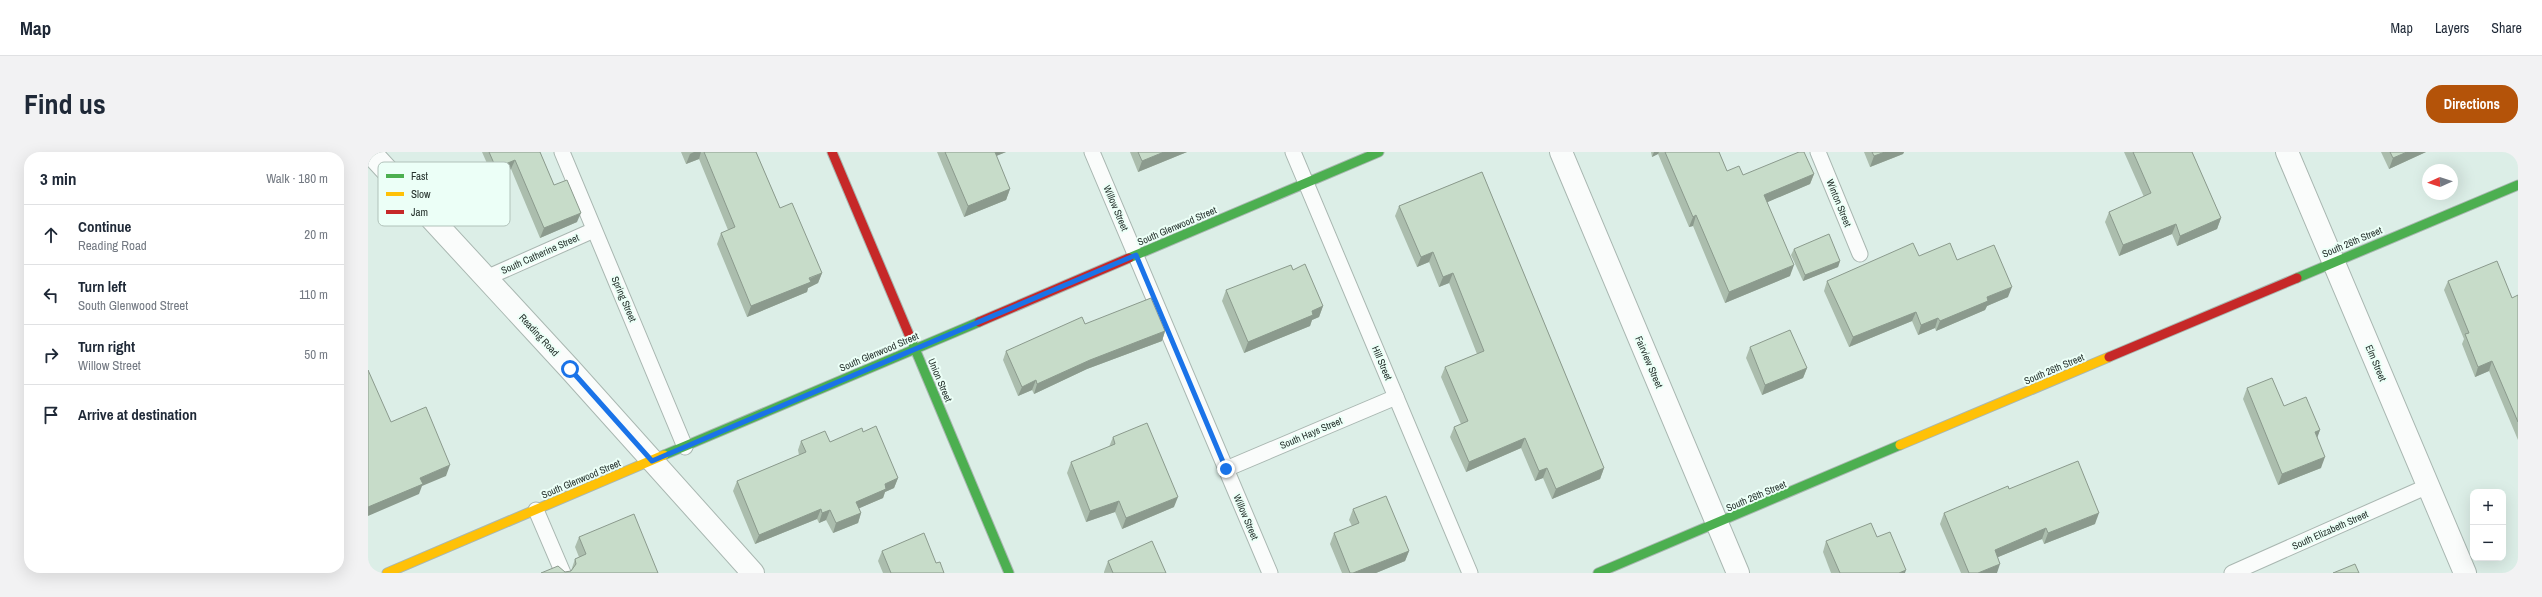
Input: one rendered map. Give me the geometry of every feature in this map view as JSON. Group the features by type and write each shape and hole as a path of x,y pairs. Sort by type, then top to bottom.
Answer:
{"street":[{"name":"Reading Road","path":"370,152 379,162"},
{"name":"Union Street","path":"832,152 1009,573"},
{"name":"South Glenwood Street","path":"387,573 1379,152"},
{"name":"Fairview Street","path":"1561,152 1738,573"},
{"name":"Elm Street","path":"2288,152 2465,573"},
{"name":"South 26th Street","path":"1598,573 2518,185"},
{"name":"Reading Road","path":"438,226 754,573"}],"lane":[{"name":"Spring Street","path":"562,152 685,447"},
{"name":"Willow Street","path":"1092,152 1270,573"},
{"name":"Hill Street","path":"1293,152 1470,573"},
{"name":"Winton Street","path":"1818,152 1860,254"},
{"name":"South Catherine Street","path":"486,278 594,230"},
{"name":"South Hays Street","path":"1226,469 1396,397"},
{"name":"South Elizabeth Street","path":"2232,573 2428,486"},
{"path":"536,510 562,573"}],"building":[{"path":"489,152 540,152 554,185 567,180 581,213 544,228 515,160 510,162 493,162"},
{"path":"704,152 756,152 780,208 792,203 822,273 809,278 811,282 751,306 721,233 735,227"},
{"path":"945,152 995,152 1010,189 968,206"},
{"path":"1138,152 1164,152 1142,161"},
{"path":"1665,152 1719,152 1727,171 1739,166 1743,175 1799,152 1804,152 1814,174 1764,195 1794,265 1729,292 1696,215 1693,217"},
{"path":"1872,152 1885,152 1874,156"},
{"path":"2133,152 2192,152 2221,218 2180,236 2176,224 2123,245 2109,212 2151,193"},
{"path":"2390,152 2407,152 2393,158"},
{"path":"1482,172 1604,468 1556,489 1547,468 1539,471 1525,438 1469,462 1454,427 1468,421 1445,367 1484,351 1453,273 1443,277 1433,252 1421,257 1399,206"},
{"path":"1829,234 1840,261 1805,275 1794,249"},
{"path":"1913,243 1919,256 1950,243 1957,260 1994,245 2012,287 1987,297 1988,301 1940,321 1938,318 1921,325 1916,312 1853,337 1827,281"},
{"path":"2497,261 2512,298 2518,295 2518,422 2492,361 2478,367 2465,334 2469,333 2448,281"},
{"path":"1305,264 1323,306 1312,311 1313,315 1248,342 1226,290 1291,265 1293,270"},
{"path":"1151,298 1165,331 1090,360 1037,384 1036,380 1022,387 1006,351 1082,317 1085,324"},
{"path":"1790,330 1807,368 1765,385 1750,347"},
{"path":"368,370 391,422 426,407 450,465 420,478 423,484 368,507"},
{"path":"2272,378 2284,406 2306,397 2320,430 2315,432 2325,457 2282,474 2247,388"},
{"path":"1147,423 1178,497 1126,518 1119,501 1090,511 1071,462 1115,444 1113,437"},
{"path":"876,426 898,478 885,484 886,489 856,502 861,513 836,523 830,510 822,513 821,509 759,535 737,481 806,452 801,441 825,431 830,442 862,428 863,432"},
{"path":"2078,461 2099,513 2048,533 2046,528 1995,550 2000,564 1978,573 1969,573 1944,513 2008,486 2009,489"},
{"path":"1386,496 1409,551 1350,573 1334,533 1359,523 1353,509"},
{"path":"634,514 658,573 541,573 558,566 565,572 571,571 576,564 575,559 586,554 579,537"},
{"path":"1871,523 1877,537 1890,532 1906,570 1899,573 1840,573 1826,541"},
{"path":"924,533 936,563 940,562 944,573 891,573 882,551"},
{"path":"1152,541 1166,573 1113,573 1108,561"},
{"path":"2355,564 2359,573 2333,573"}],"traffic: fast":[{"path":"1129,258 1379,152"},
{"path":"2297,278 2518,185"},
{"path":"664,455 979,322"},
{"path":"910,337 1009,573"},
{"path":"1598,573 1900,445"}],"traffic: slow":[{"path":"1900,445 2109,357"},
{"path":"387,573 664,455"}],"traffic: jam":[{"path":"832,152 910,337"},
{"path":"979,322 1129,258"},
{"path":"2109,357 2297,278"}],"route":[{"path":"570,369 652,461 1136,255 1226,469"}]}
